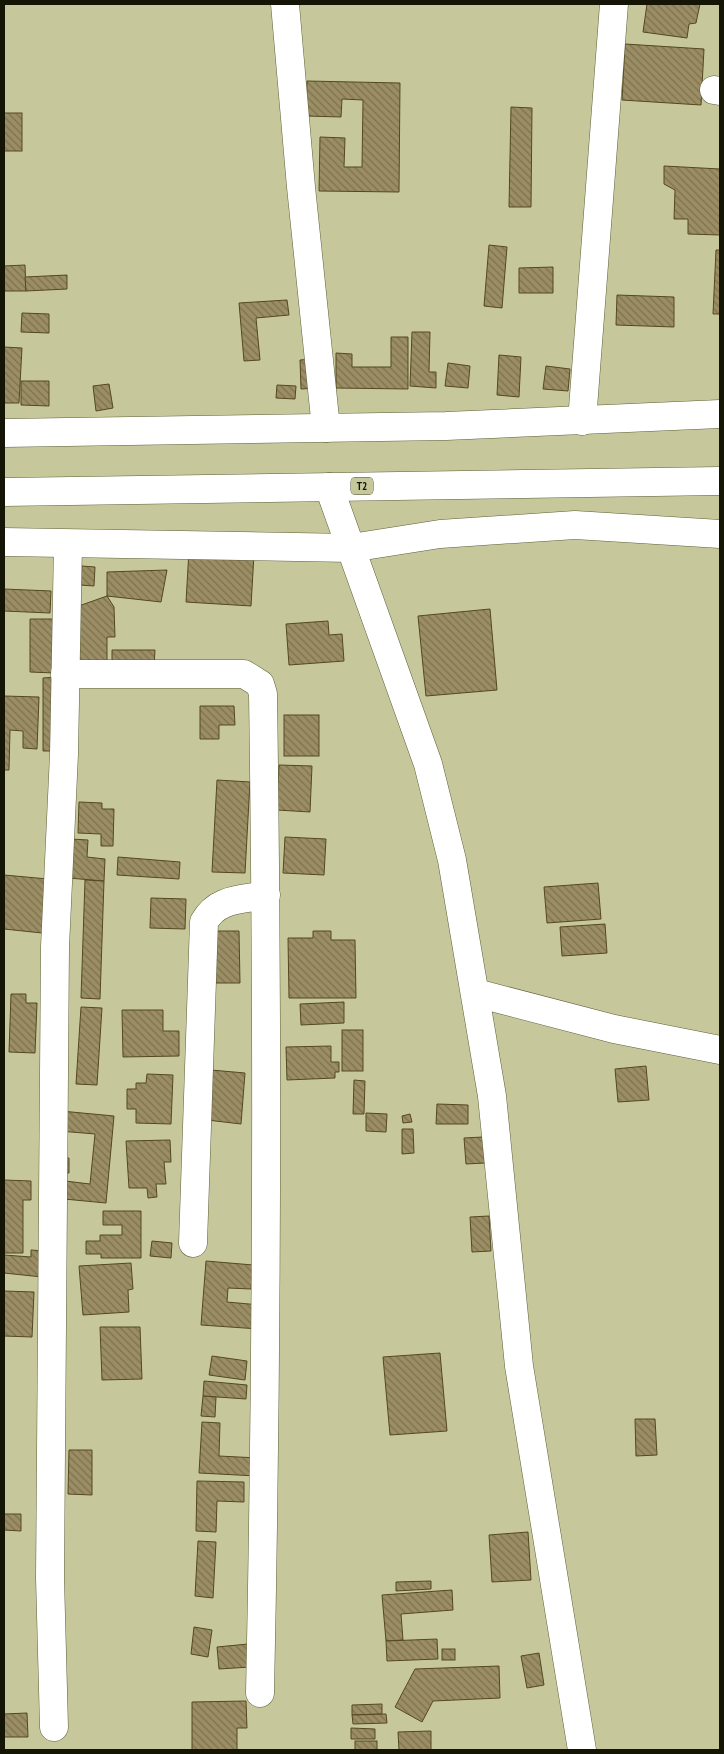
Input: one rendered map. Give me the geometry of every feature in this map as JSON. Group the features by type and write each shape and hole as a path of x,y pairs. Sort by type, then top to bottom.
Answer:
{"main road":[{"path":"285,4 301,187 326,428"},
{"path":"582,422 614,4"},
{"path":"4,433 582,422 720,414"},
{"name":"T2","path":"4,492 720,480"},
{"path":"329,487 428,764 452,860 492,1096 519,1366 582,1750"},
{"path":"4,542 351,548 440,534 575,525 720,534"},
{"path":"54,1727 50,1568 55,947 64,754 68,544"},
{"path":"65,674 244,674 260,684 262,694 266,895 265,1492 260,1693"},
{"path":"193,1243 204,922 211,910 223,903 266,895"},
{"path":"476,993 614,1029 720,1050"}],"building":[{"path":"647,4 700,4 696,23 689,24 687,38 643,32"},
{"path":"625,44 704,49 701,105 622,100"},
{"path":"307,81 400,83 399,192 319,191 320,137 345,138 344,167 362,167 363,100 342,99 341,117 306,116"},
{"path":"511,107 532,108 531,207 509,207"},
{"path":"4,113 22,113 22,151 4,151"},
{"path":"664,166 720,169 720,235 688,234 688,219 674,219 675,190 664,184"},
{"path":"489,245 507,247 502,308 484,306"},
{"path":"716,250 720,250 720,314 713,314"},
{"path":"25,265 26,291 4,291 4,266"},
{"path":"553,267 553,293 519,293 519,268"},
{"path":"67,275 67,289 26,291 25,277"},
{"path":"617,295 674,297 674,327 616,325"},
{"path":"287,300 289,315 256,318 260,360 244,361 239,303"},
{"path":"22,313 49,314 49,333 21,332"},
{"path":"412,332 430,332 429,372 436,372 436,388 410,386"},
{"path":"391,337 408,337 408,389 336,388 336,353 352,354 352,367 391,367"},
{"path":"4,347 22,348 19,403 4,403"},
{"path":"499,355 521,357 519,397 497,395"},
{"path":"314,359 316,388 301,389 300,360"},
{"path":"448,363 470,366 468,388 445,386"},
{"path":"546,366 570,369 568,391 543,389"},
{"path":"21,381 49,381 49,406 21,405"},
{"path":"109,384 113,408 96,411 93,386"},
{"path":"277,385 296,386 295,399 276,398"},
{"path":"189,550 254,554 251,606 186,602"},
{"path":"82,566 95,567 94,586 80,585"},
{"path":"167,570 161,602 107,596 107,572"},
{"path":"4,589 51,591 50,613 4,611"},
{"path":"107,596 114,607 115,637 107,637 107,664 75,665 73,608"},
{"path":"490,609 497,690 426,696 418,616"},
{"path":"30,619 54,619 54,673 30,672"},
{"path":"328,621 329,635 342,634 344,661 289,665 286,624"},
{"path":"112,650 155,650 154,667 112,667"},
{"path":"58,677 58,751 43,751 43,678"},
{"path":"4,696 39,697 37,749 23,748 23,731 10,730 9,770 4,770"},
{"path":"200,706 234,706 235,725 219,725 219,739 200,739"},
{"path":"284,715 319,715 319,756 284,756"},
{"path":"279,765 312,766 310,812 277,810"},
{"path":"217,780 250,782 245,873 212,872"},
{"path":"79,802 102,803 102,809 114,809 113,846 101,846 101,834 78,833"},
{"path":"285,837 326,839 324,875 283,873"},
{"path":"71,839 88,840 87,857 105,859 104,881 68,878"},
{"path":"118,857 180,862 179,879 117,875"},
{"path":"4,875 48,879 42,933 4,929"},
{"path":"85,880 104,881 100,999 81,998"},
{"path":"598,883 601,919 547,923 544,887"},
{"path":"151,898 186,899 185,929 150,928"},
{"path":"605,924 607,953 562,956 560,927"},
{"path":"213,931 239,931 240,983 213,983"},
{"path":"313,931 331,931 331,940 355,940 356,998 289,998 288,938 313,938"},
{"path":"11,994 26,994 26,1003 37,1003 35,1053 9,1052"},
{"path":"344,1002 344,1023 301,1025 300,1004"},
{"path":"81,1007 102,1008 97,1085 76,1084"},
{"path":"122,1010 163,1010 163,1031 179,1031 179,1056 123,1057"},
{"path":"342,1030 363,1030 363,1071 342,1071"},
{"path":"331,1046 331,1062 339,1062 339,1072 335,1072 335,1078 287,1080 286,1047"},
{"path":"646,1066 649,1100 618,1102 615,1069"},
{"path":"211,1070 245,1073 241,1124 207,1120"},
{"path":"147,1074 173,1075 171,1124 136,1123 136,1109 127,1109 127,1089 136,1089 136,1083 146,1083"},
{"path":"354,1080 365,1081 364,1114 353,1114"},
{"path":"437,1104 468,1105 468,1124 436,1124"},
{"path":"61,1111 114,1116 106,1203 64,1199 65,1181 90,1184 95,1134 59,1131"},
{"path":"366,1113 387,1114 386,1132 366,1131"},
{"path":"410,1114 412,1122 403,1123 402,1116"},
{"path":"402,1129 413,1129 414,1153 402,1154"},
{"path":"483,1137 485,1163 466,1164 464,1138"},
{"path":"170,1140 171,1162 164,1162 166,1184 156,1184 157,1197 148,1198 147,1188 129,1188 126,1141"},
{"path":"59,1158 69,1158 69,1173 60,1173"},
{"path":"4,1180 31,1181 31,1200 23,1200 23,1253 4,1253"},
{"path":"103,1211 141,1211 141,1258 101,1258 101,1254 86,1254 86,1241 100,1241 100,1235 122,1235 122,1225 103,1225"},
{"path":"489,1216 491,1251 472,1252 470,1217"},
{"path":"152,1241 172,1243 171,1258 150,1256"},
{"path":"31,1250 44,1251 42,1277 4,1273 4,1255 31,1257"},
{"path":"206,1261 253,1265 251,1289 228,1288 227,1302 260,1305 259,1329 201,1325"},
{"path":"131,1263 133,1289 128,1290 129,1312 83,1315 79,1266"},
{"path":"4,1291 34,1292 32,1337 4,1336"},
{"path":"100,1327 140,1327 142,1379 102,1380"},
{"path":"440,1353 447,1431 390,1435 383,1357"},
{"path":"212,1356 247,1361 245,1380 209,1375"},
{"path":"204,1381 247,1385 246,1399 203,1396"},
{"path":"203,1396 216,1397 215,1417 201,1416"},
{"path":"635,1419 655,1419 657,1455 636,1456"},
{"path":"202,1422 220,1423 219,1456 258,1458 257,1476 199,1473"},
{"path":"69,1450 92,1450 92,1495 68,1494"},
{"path":"197,1481 244,1482 244,1502 217,1501 216,1532 196,1531"},
{"path":"4,1514 21,1514 21,1531 4,1530"},
{"path":"528,1532 531,1580 492,1582 489,1535"},
{"path":"198,1541 216,1542 213,1598 195,1596"},
{"path":"431,1581 431,1589 396,1591 396,1582"},
{"path":"452,1590 453,1610 401,1614 403,1640 386,1641 382,1595"},
{"path":"194,1627 212,1630 208,1657 191,1654"},
{"path":"437,1639 438,1659 387,1661 386,1641"},
{"path":"248,1644 250,1667 219,1669 217,1647"},
{"path":"442,1649 455,1649 455,1660 442,1660"},
{"path":"539,1653 544,1685 527,1688 521,1656"},
{"path":"499,1666 500,1698 433,1701 422,1722 395,1707 415,1669"},
{"path":"246,1701 247,1728 237,1728 237,1750 192,1750 192,1702"},
{"path":"382,1704 382,1714 352,1715 352,1705"},
{"path":"27,1713 28,1737 4,1737 4,1714"},
{"path":"386,1714 387,1723 353,1724 352,1715"},
{"path":"351,1728 375,1729 375,1739 351,1739"},
{"path":"431,1731 431,1750 399,1750 398,1732"},
{"path":"355,1741 377,1741 377,1750 355,1750"}]}
